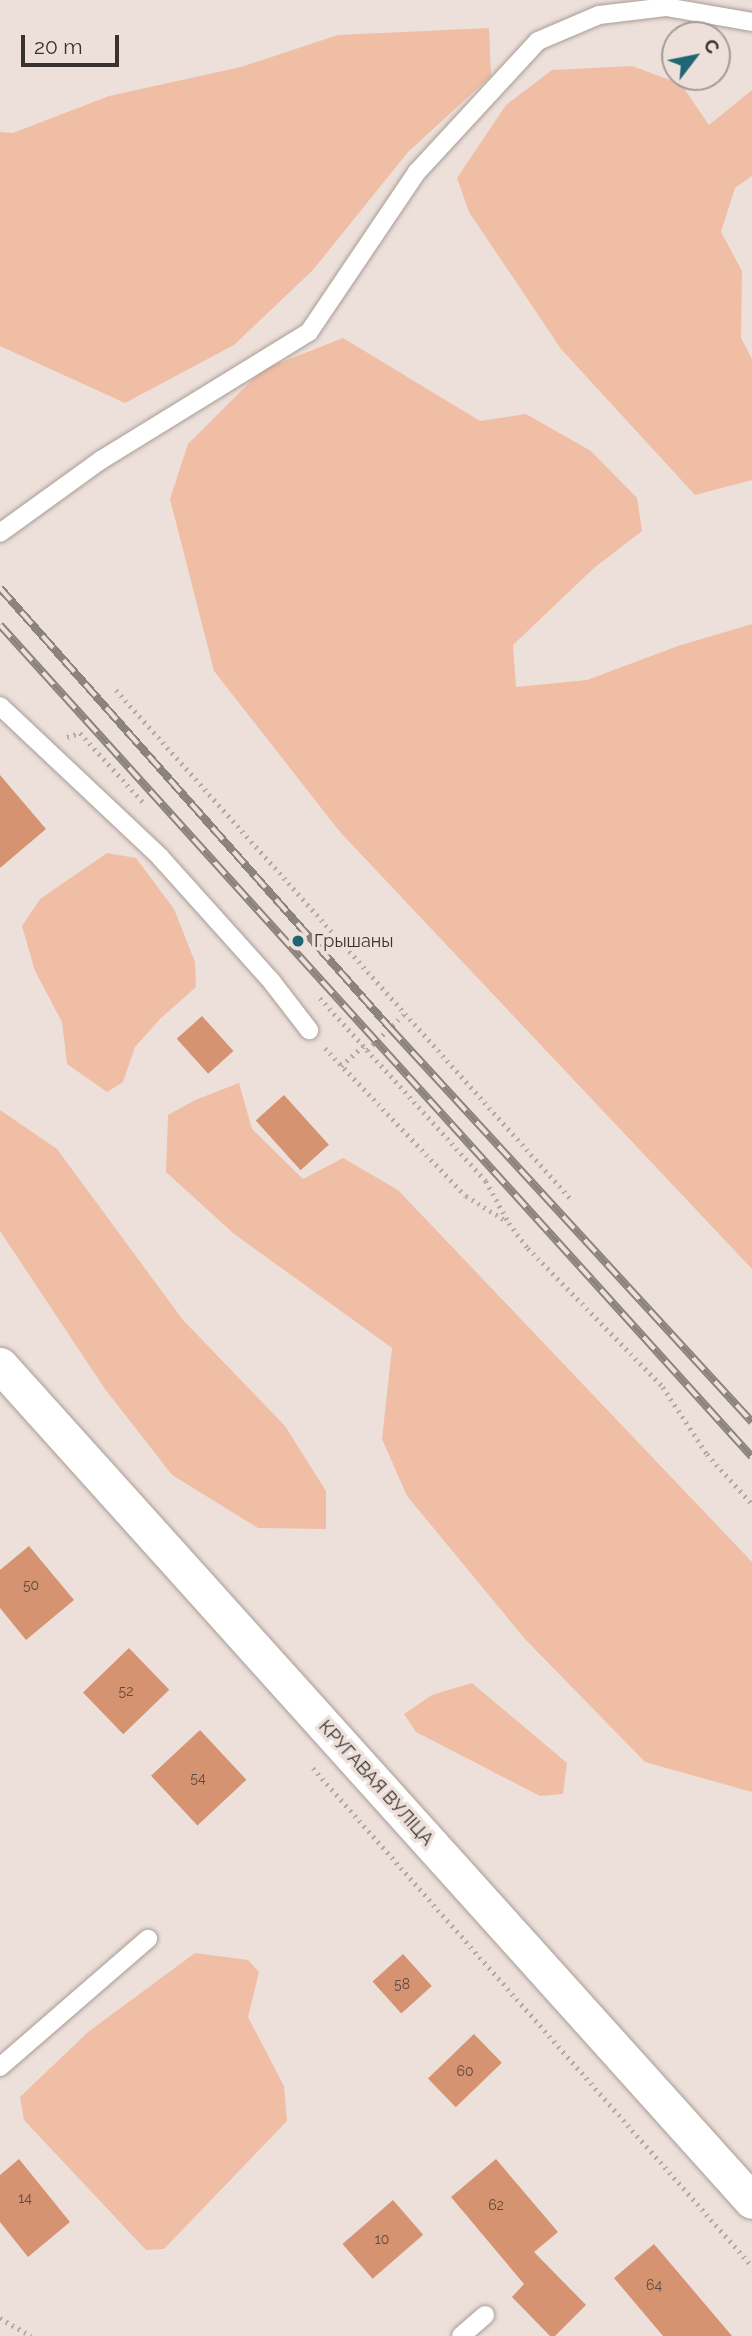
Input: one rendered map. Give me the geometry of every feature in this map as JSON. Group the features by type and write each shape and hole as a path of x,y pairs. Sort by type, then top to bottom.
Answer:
{"street":[{"name":"КРУГАВАЯ ВУЛІЦА","path":"0,1365 752,2201"}],"lane":[{"path":"0,533 101,460 309,332 417,172 538,41 599,15 666,7 752,22"},
{"path":"0,706 160,857 272,982 309,1030"},
{"path":"0,2067 148,1939"},
{"path":"461,2336 485,2315"}],"path":[{"path":"117,690 571,1199"},
{"path":"341,1066 404,1014"},
{"path":"309,1030 466,1196 509,1223"},
{"path":"485,1181 509,1223 528,1248 663,1387 707,1454 752,1504"},
{"path":"312,1767 752,2266"},
{"path":"0,2318 31,2336"}],"shaded area":[{"path":"489,28 491,76 408,152 313,270 234,345 125,403 0,346 0,132 13,133 109,96 241,67 338,35"},
{"path":"632,66 661,77 661,91 686,91 709,125 752,90 752,176 735,188 721,232 742,271 741,338 752,359 752,480 695,495 561,349 469,212 457,178 506,105 552,70"},
{"path":"343,338 480,421 526,414 591,451 637,498 642,531 594,568 513,645 516,687 587,680 678,646 752,624 752,1269 340,832 214,671 170,499 188,444 262,370"},
{"path":"107,853 136,858 174,909 195,962 196,987 160,1019 135,1047 123,1082 107,1092 67,1064 62,1022 35,971 22,926 40,899"},
{"path":"239,1083 252,1129 303,1179 343,1158 398,1190 752,1562 752,1792 645,1762 525,1639 407,1496 382,1439 392,1348 233,1233 166,1172 168,1115 195,1100"},
{"path":"0,1110 57,1149 183,1320 285,1426 326,1491 326,1529 258,1528 172,1475 105,1389 0,1231"},
{"path":"472,1683 567,1763 563,1794 540,1796 416,1732 404,1714 432,1695"},
{"path":"195,1953 248,1960 259,1972 248,2017 284,2086 287,2121 164,2249 146,2250 24,2120 20,2097 88,2032"}],"building":[{"path":"0,775 46,829 0,868"},
{"path":"202,1016 233,1051 208,1074 177,1039"},
{"path":"284,1095 329,1145 301,1170 256,1120"},
{"path":"29,1546 74,1600 26,1640 0,1608 0,1570"},
{"path":"129,1648 169,1690 123,1734 83,1692"},
{"path":"200,1730 246,1780 197,1825 151,1776"},
{"path":"403,1954 432,1986 401,2013 373,1981"},
{"path":"474,2034 502,2063 456,2107 428,2078"},
{"path":"19,2159 70,2222 28,2257 0,2222 0,2175"},
{"path":"496,2159 558,2232 534,2252 586,2305 555,2336 550,2336 512,2297 524,2284 451,2197"},
{"path":"393,2200 423,2235 373,2279 342,2244"},
{"path":"654,2244 732,2336 663,2336 614,2278"}],"railway":[{"path":"0,588 390,1028 752,1422"},
{"path":"0,625 752,1457"}],"place":[{"name":"Грышаны","path":"298,941"}]}
